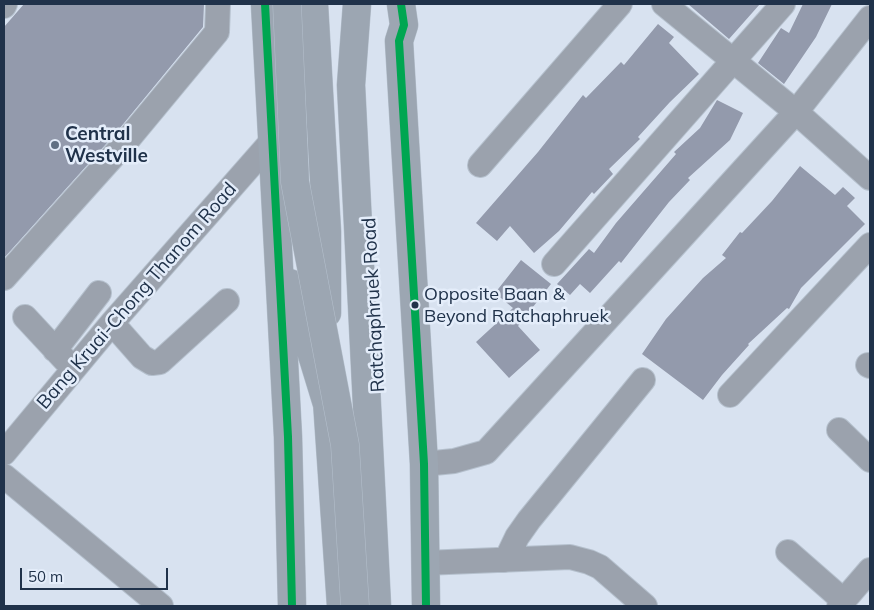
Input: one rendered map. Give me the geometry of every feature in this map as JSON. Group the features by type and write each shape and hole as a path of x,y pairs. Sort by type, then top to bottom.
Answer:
{"main road":[{"path":"265,4 288,438 292,606"},
{"path":"287,4 295,182 345,445 355,606"},
{"path":"314,4 327,232 327,404 341,606"},
{"path":"358,4 351,85 377,606"},
{"name":"Ratchaphruek Road","path":"358,4 390,606"},
{"path":"361,43 366,4"},
{"path":"407,11 399,41 424,464 426,606"},
{"path":"278,245 327,404"}],"street":[{"path":"4,278 125,144 217,32 218,4"},
{"path":"480,165 620,4"},
{"path":"664,4 796,112 870,178"},
{"path":"554,264 783,4"},
{"path":"424,464 454,461 486,452 796,112 870,18"},
{"name":"Bang Kruai-Chong Thanom Road","path":"4,453 112,323 272,141"},
{"path":"730,394 870,245"},
{"path":"55,350 99,293"},
{"path":"112,323 142,357 152,364 160,362 227,301"},
{"path":"25,317 73,369"},
{"path":"506,560 517,537 529,520 643,380"},
{"path":"839,430 870,460"},
{"path":"4,476 161,606"},
{"path":"788,552 842,604 870,570"},
{"path":"424,564 570,557 600,567 645,606"}],"building":[{"name":"Central Westville","path":"24,4 204,4 203,27 115,134 4,258 4,27"},
{"path":"688,4 760,4 729,39"},
{"path":"803,4 832,4 816,37 784,84 758,63 781,28 789,33"},
{"path":"658,24 674,37 669,43 699,74 638,137 640,139 609,169 613,174 594,194 592,192 559,231 534,253 510,226 497,241 476,223 538,152 583,95 586,98 621,62 624,65"},
{"path":"717,100 743,113 730,140 688,178 690,180 669,202 621,263 619,261 590,293 580,284 570,295 557,284 589,249 594,253 616,223 676,154 674,152 700,128"},
{"path":"800,166 835,195 843,187 855,198 847,206 865,224 801,288 789,309 787,308 748,344 703,400 642,354 666,319 703,278 726,258 722,255 740,232 742,233 772,201"},
{"path":"521,260 551,284 518,326 540,350 509,378 476,342 513,308 495,293"}],"transit line":[{"path":"265,4 288,437 292,606"},
{"path":"401,4 404,25 399,41 424,464 426,606"}],"place":[{"name":"Central Westville","path":"55,145"},
{"name":"Opposite Baan & Beyond Ratchaphruek","path":"415,305"}]}
